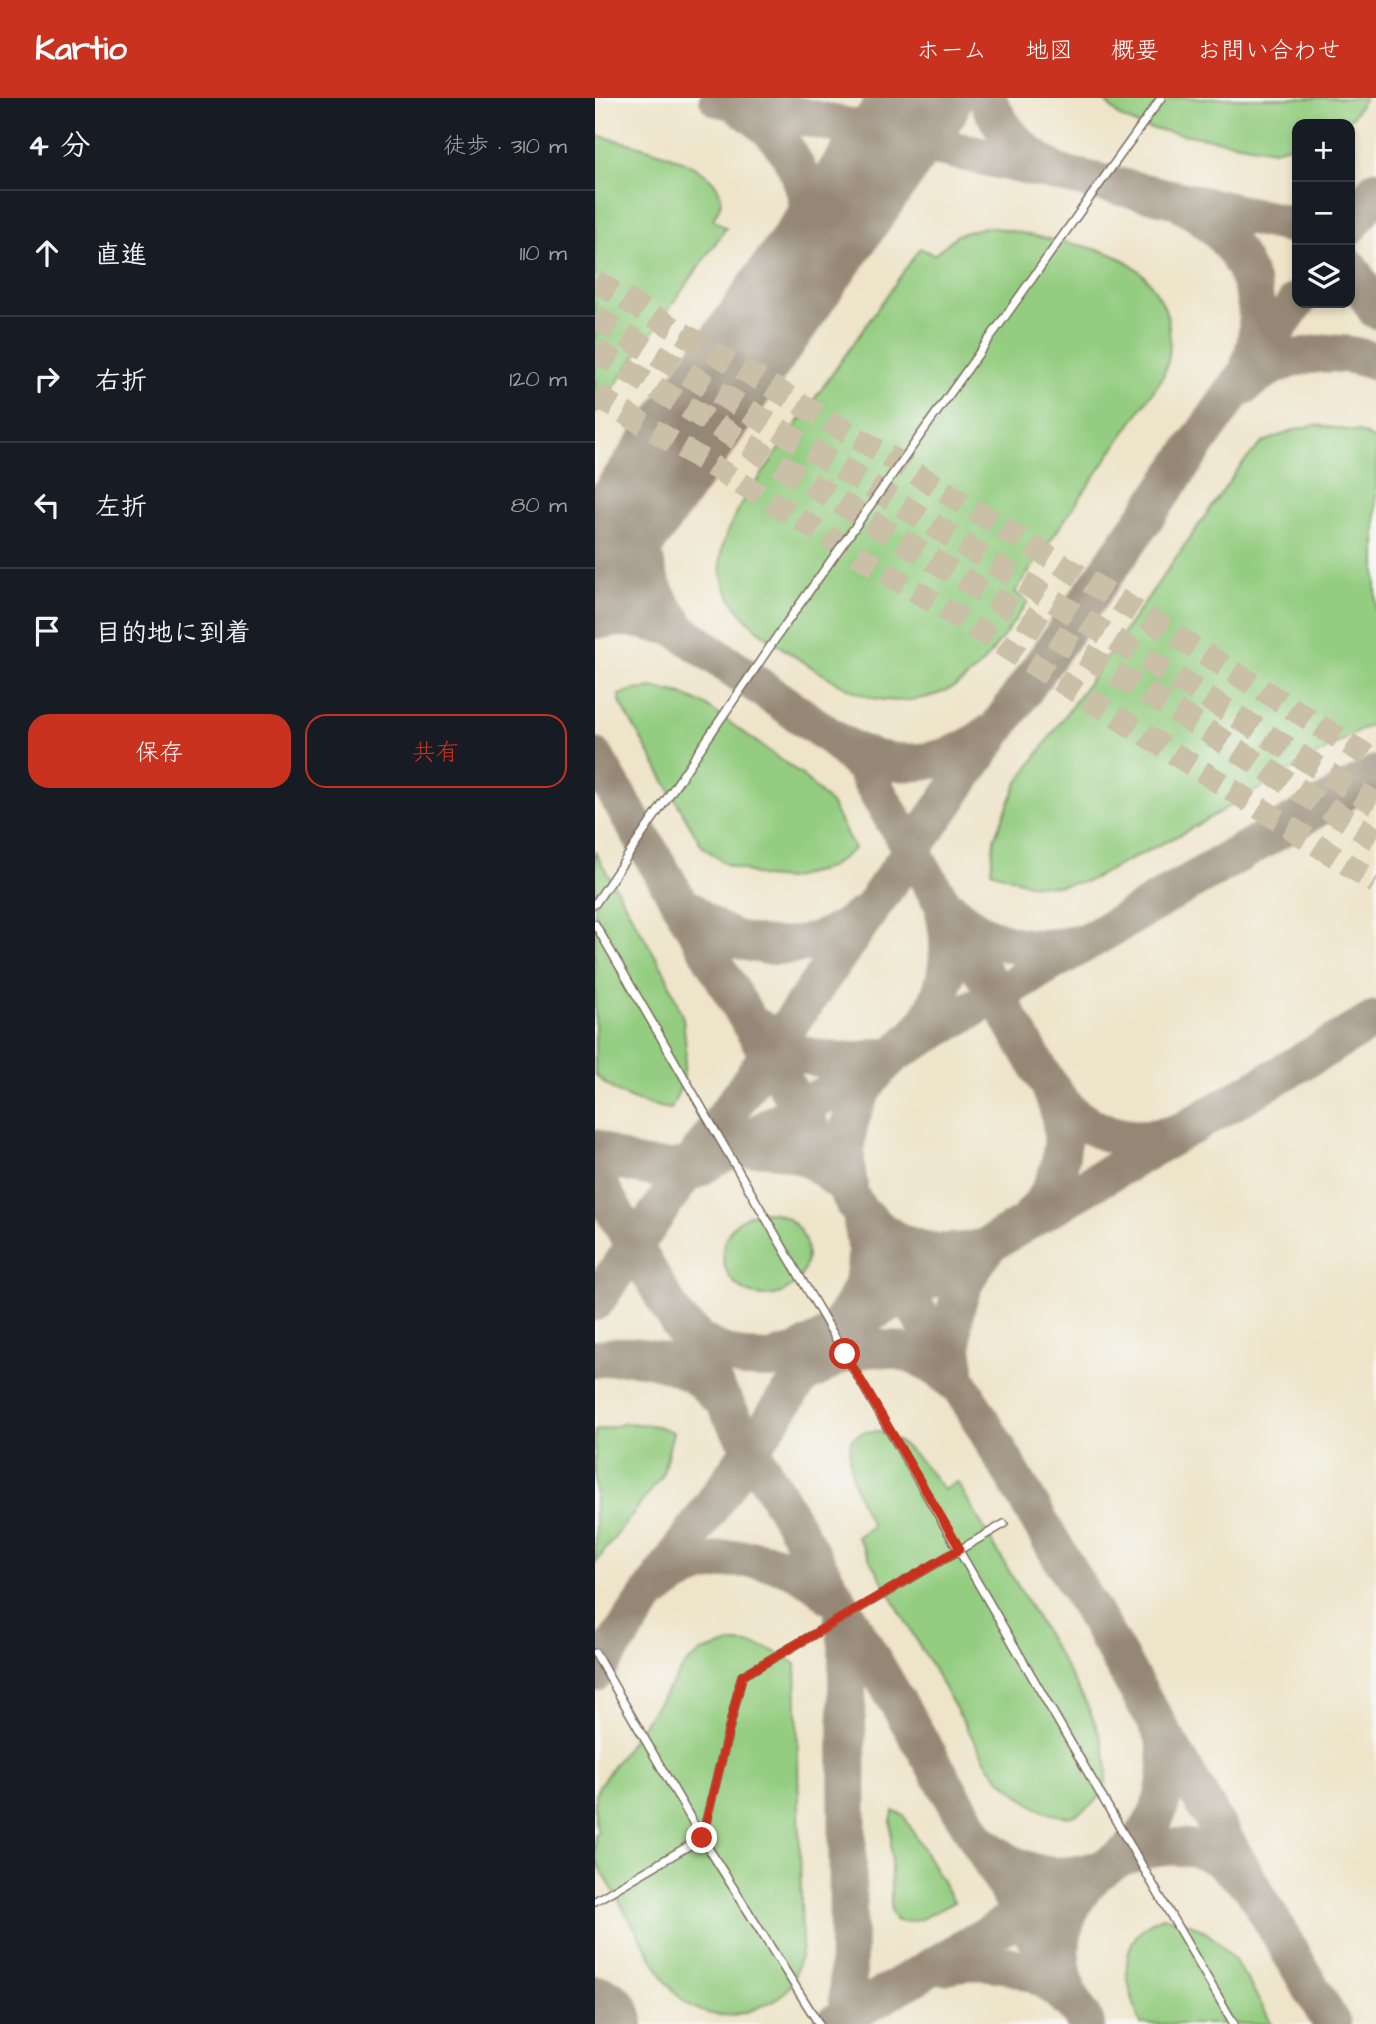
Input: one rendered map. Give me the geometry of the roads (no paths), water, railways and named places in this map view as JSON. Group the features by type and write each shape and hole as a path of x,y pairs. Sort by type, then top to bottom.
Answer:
{"lane":[{"path":"595,904 780,632 1161,98"},
{"path":"595,924 1234,2024"},
{"path":"595,1901 702,1838 742,1676 1004,1524"},
{"path":"595,1653 702,1838 819,2024"}],"tunnel":[{"path":"595,281 899,463 1376,761"},
{"path":"595,317 879,491 1376,804"},
{"path":"595,350 1182,715 1376,839"},
{"path":"595,395 792,514 1376,883"}]}
